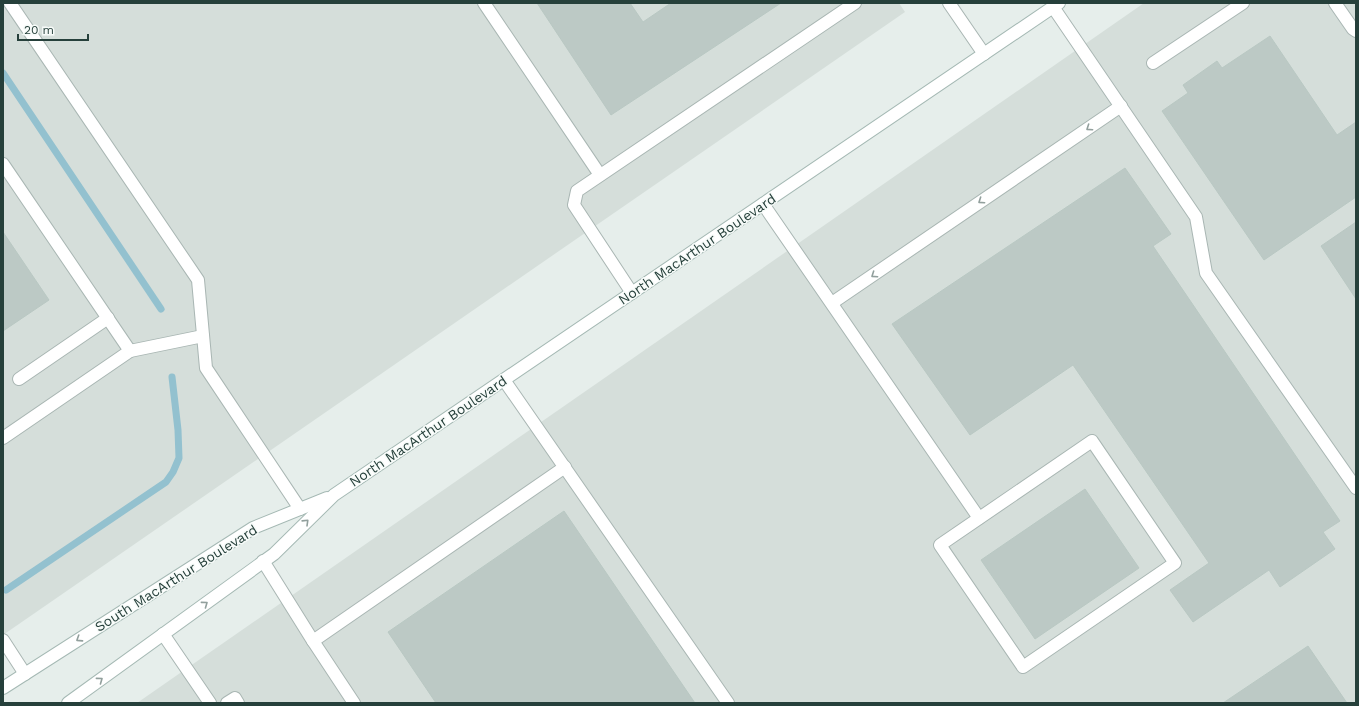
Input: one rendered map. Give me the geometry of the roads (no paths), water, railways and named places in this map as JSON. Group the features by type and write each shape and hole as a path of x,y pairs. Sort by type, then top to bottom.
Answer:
{"main road":[{"path":"10,3 198,280 206,368 300,509"},
{"path":"484,3 600,175"},
{"path":"632,293 574,205 577,191 855,3"},
{"path":"949,3 984,54"},
{"path":"1153,64 1243,3"},
{"path":"1335,3 1356,31"},
{"path":"1056,5 1121,106 1196,217 1206,273 1356,488"},
{"name":"North MacArthur Boulevard","path":"334,495 1056,5"},
{"path":"832,303 1121,106"},
{"path":"3,164 130,351"},
{"path":"763,204 979,518"},
{"path":"19,379 108,318"},
{"path":"3,438 130,351 203,336"},
{"path":"504,380 728,703"},
{"path":"1092,441 1175,563 1023,667 940,545 979,518 1092,441"},
{"path":"313,641 565,467"},
{"path":"68,703 274,554 334,495"},
{"name":"South MacArthur Boulevard","path":"3,688 253,528 334,495"},
{"path":"264,561 313,641 354,703"},
{"path":"163,634 210,703"},
{"path":"3,640 25,674"},
{"path":"227,703 235,698 238,703"}],"waterway":[{"path":"3,73 161,309"},
{"path":"6,590 166,482 173,472 179,458 178,430 172,377"}]}
